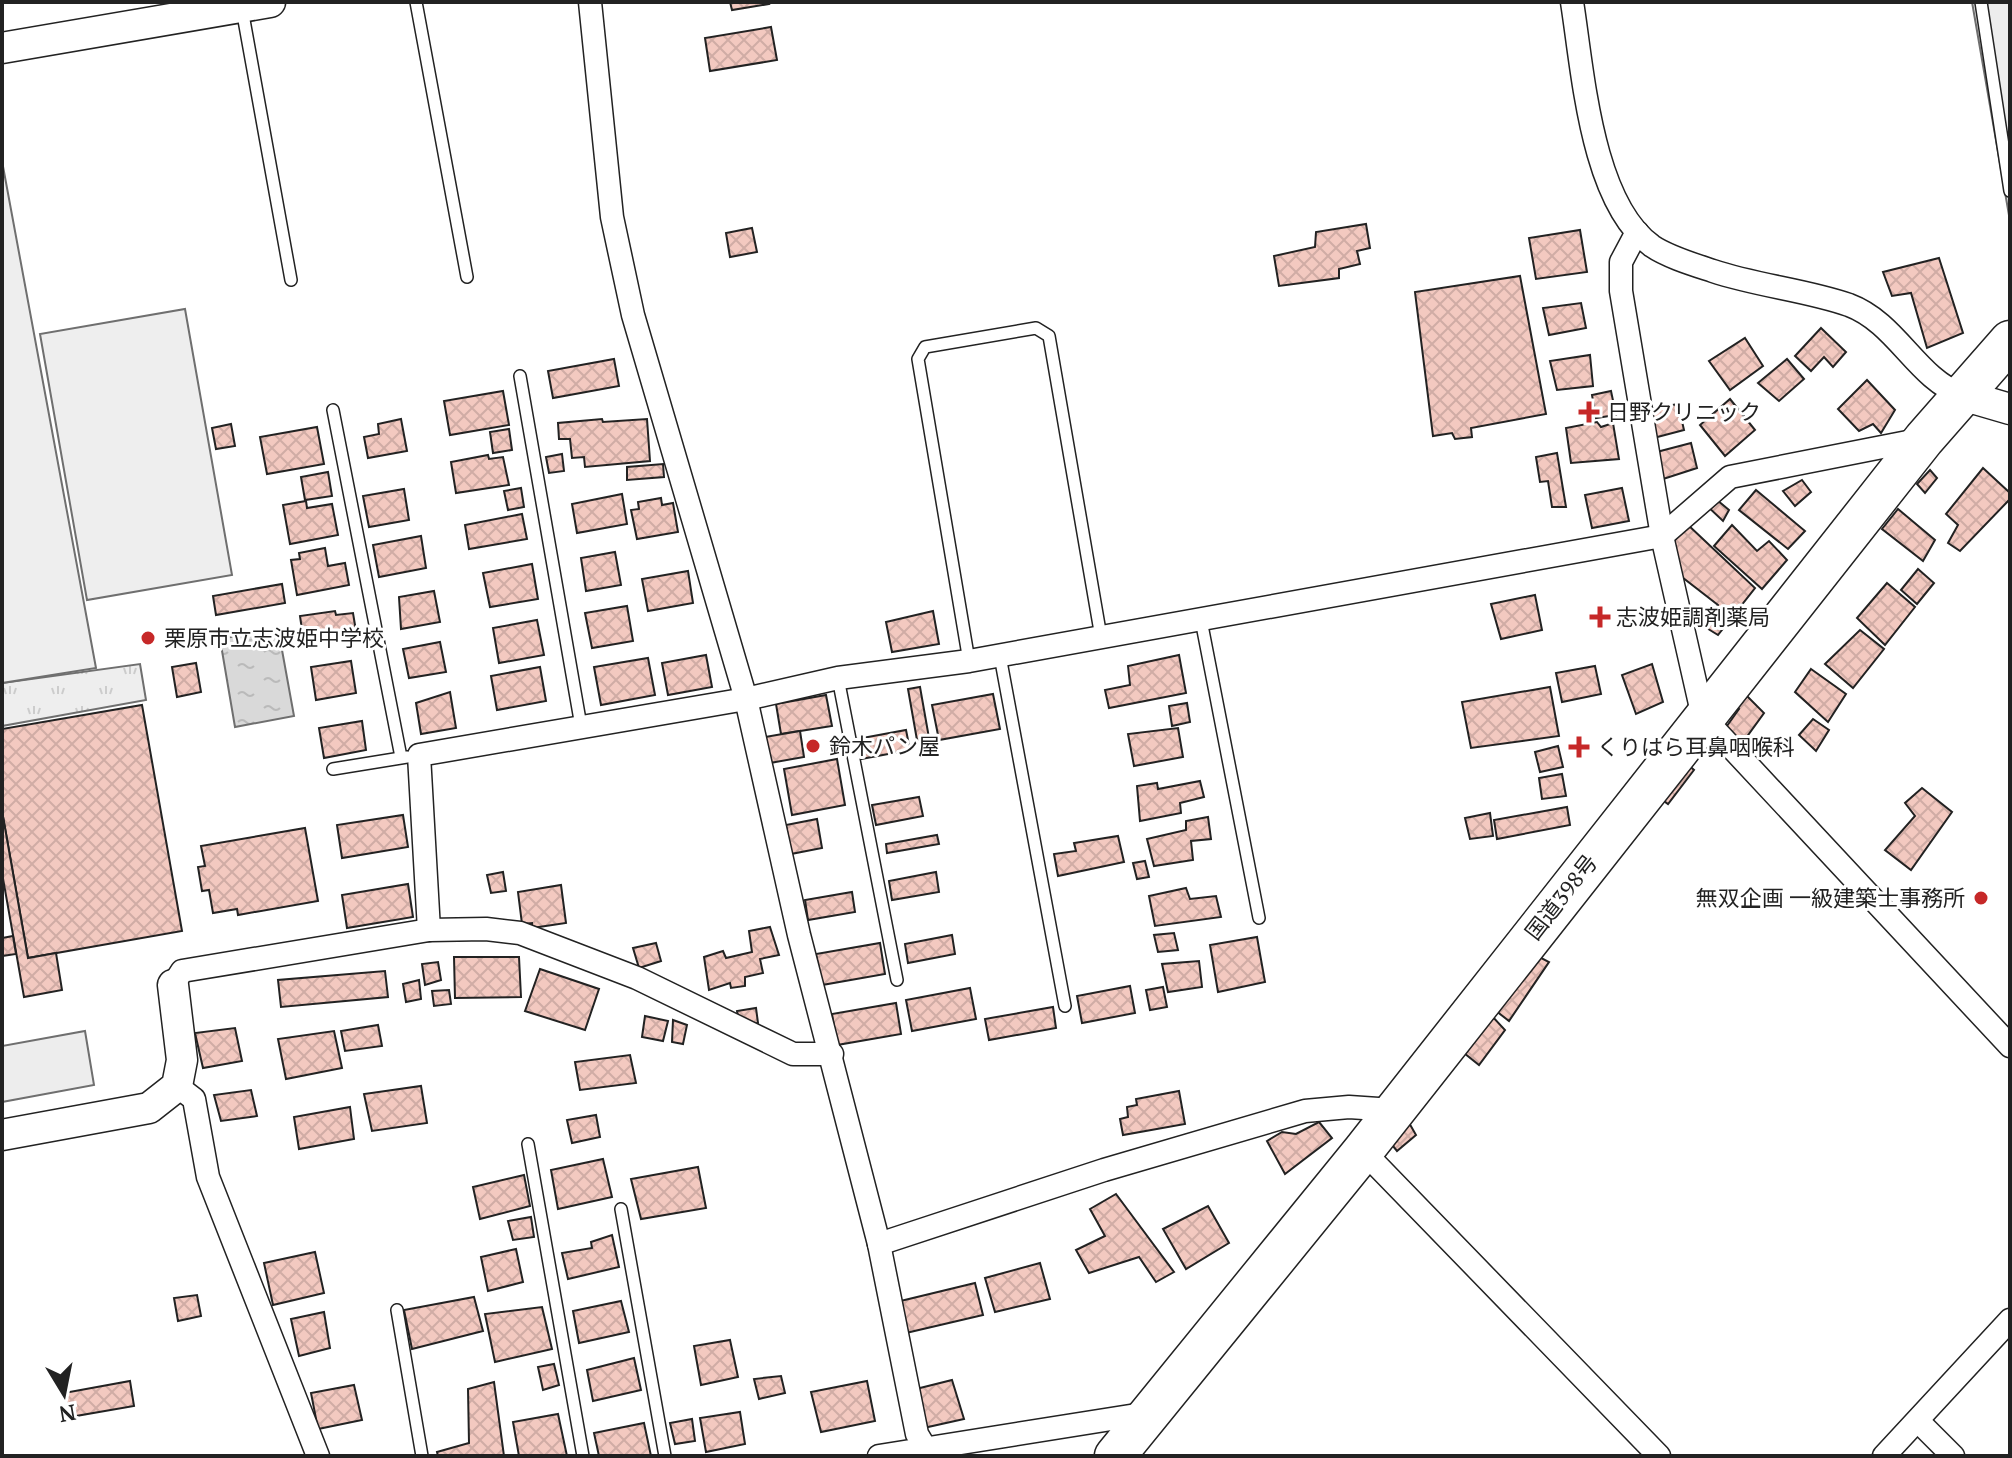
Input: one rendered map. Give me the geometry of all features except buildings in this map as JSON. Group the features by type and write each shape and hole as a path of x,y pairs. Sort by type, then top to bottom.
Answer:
{"highway":[{"name":"国道398号","path":"1115,1456 1363,1151 1924,439 2010,341"}],"street":[{"path":"590,2 612,217 633,315 746,699 799,935 879,1244 917,1434 928,1452"},
{"path":"1572,2 1595,143 1610,189 1637,232 1653,247 1715,272 1851,306 1884,325 1944,389 2010,409"},
{"path":"2,48 256,5"},
{"path":"1637,232 1621,262 1621,291 1662,536 1703,717 2010,1046"},
{"path":"429,930 410,756 746,699 838,678 1000,656 1662,536 1730,477 1924,439"},
{"path":"2,1135 149,1108 177,1086 182,1060 173,985 182,971 429,930 486,929 520,933 637,978 793,1054 832,1054"},
{"path":"177,1086 194,1099 208,1177 318,1456"},
{"path":"879,1244 1104,1170 1305,1111 1349,1107 1393,1110"},
{"path":"1363,1151 1659,1456"},
{"path":"1884,1456 1919,1422 2010,1320"},
{"path":"879,1456 928,1452 1150,1413"},
{"path":"1919,1422 1953,1456"}],"lane":[{"path":"416,2 467,277"},
{"path":"1981,2 2010,191"},
{"path":"256,5 291,280"},
{"path":"969,661 918,359 925,347 1036,328 1049,336 1101,637"},
{"path":"520,376 581,726"},
{"path":"333,410 410,756 333,769"},
{"path":"1201,620 1259,918"},
{"path":"1000,656 1065,1006"},
{"path":"838,678 897,980"},
{"path":"528,1144 583,1456"},
{"path":"621,1209 665,1456"},
{"path":"397,1310 422,1456"}],"green space":[{"path":"2,161 96,668 2,683"},
{"path":"185,309 232,575 87,600 40,334"},
{"path":"140,664 146,700 2,726 2,683"}],"shaded area":[{"path":"1972,2 2010,2 2010,221"},
{"path":"85,1031 94,1085 2,1102 2,1046"}],"water":[{"path":"278,628 294,716 235,727 220,639"}],"place":[{"name":"日野クリニック","path":"1589,412"},
{"name":"志波姫調剤薬局","path":"1600,617"},
{"name":"栗原市立志波姫中学校","path":"148,638"},
{"name":"鈴木パン屋","path":"813,746"},
{"name":"くりはら耳鼻咽喉科","path":"1579,747"},
{"name":"無双企画 一級建築士事務所","path":"1981,898"}]}
